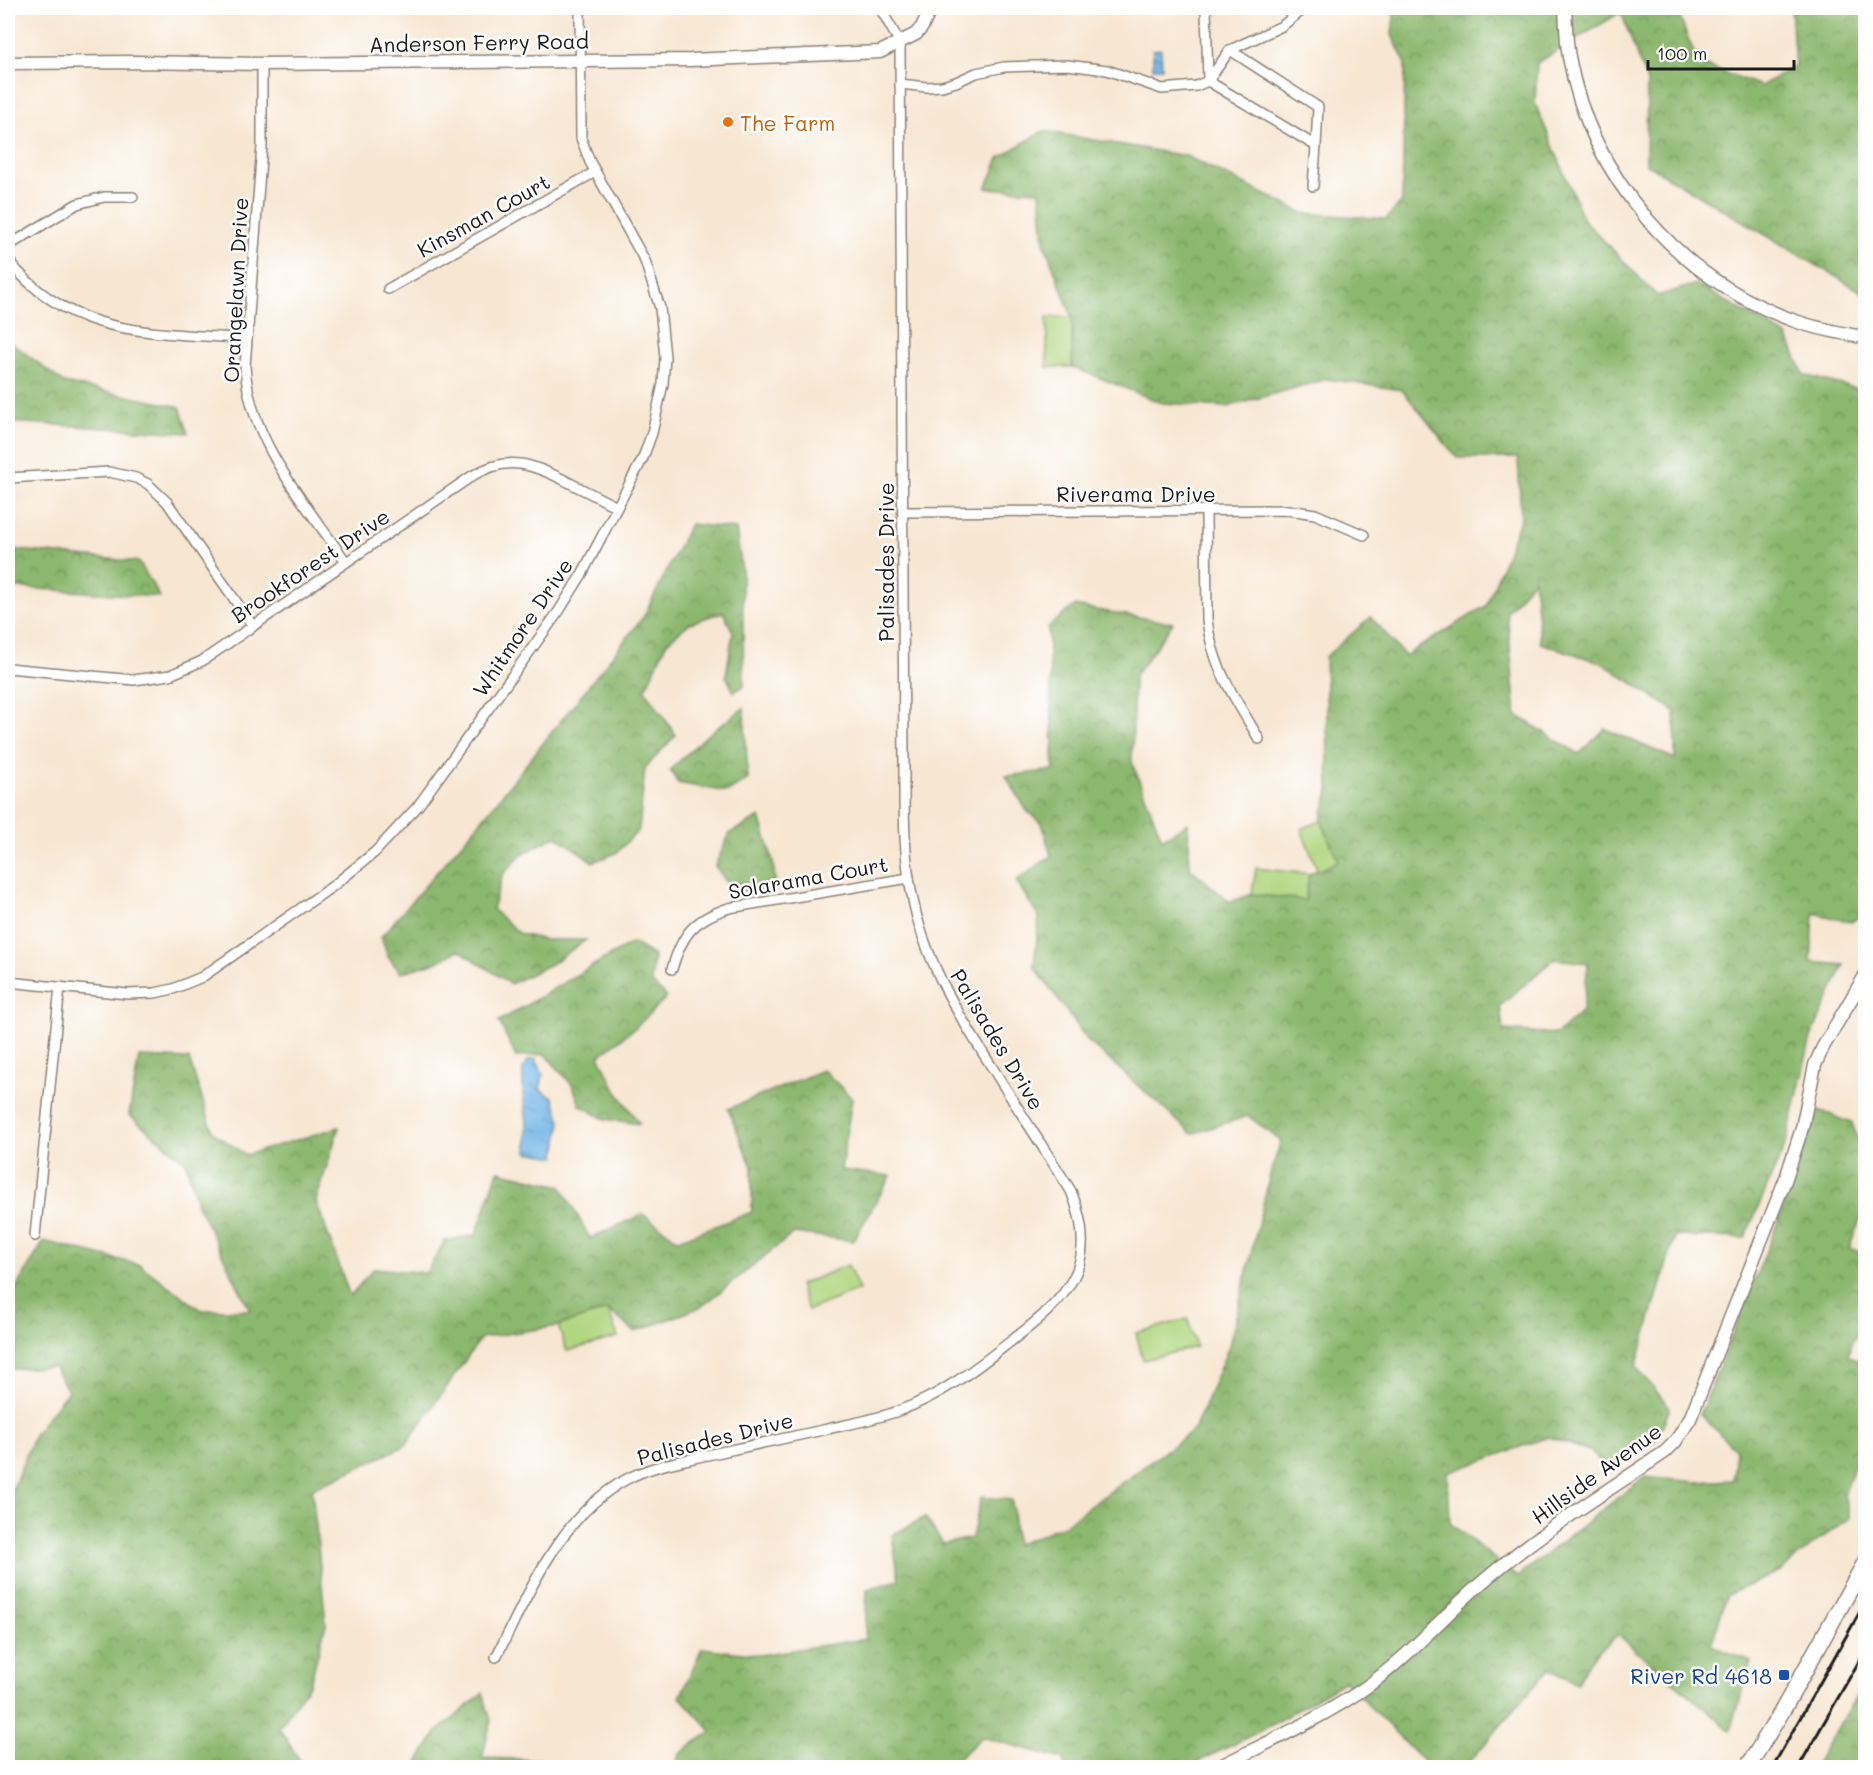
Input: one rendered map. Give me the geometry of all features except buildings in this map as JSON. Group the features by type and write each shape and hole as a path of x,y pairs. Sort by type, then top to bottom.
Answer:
{"main road":[{"path":"1747,1767 1787,1703 1866,1561"}],"street":[{"name":"Whitmore Drive","path":"8,982 137,994 155,993 190,983 333,886 375,852 418,806 559,612 582,574 643,458 659,407 665,357 663,330 653,282 645,261 584,151 580,132 579,8"},
{"path":"880,8 900,43"},
{"name":"Anderson Ferry Road","path":"8,63 262,64 690,60 880,52 916,34 931,8"},
{"path":"1206,8 1208,81"},
{"path":"900,84 942,86 976,73 1004,67 1057,65 1086,66 1107,70 1162,89 1196,86 1208,81 1230,50 1282,26 1305,8"},
{"path":"1565,8 1569,54 1587,120 1611,169 1642,214 1660,234 1700,270 1746,299 1796,321 1828,331 1866,338"},
{"name":"Palisades Drive","path":"496,1657 559,1539 581,1514 607,1491 626,1480 664,1464 871,1419 922,1401 968,1374 1045,1314 1058,1302 1073,1279 1080,1260 1083,1240 1078,1208 1071,1191 964,1025 942,985 922,935 909,878 905,838 900,43"},
{"path":"1230,50 1318,107 1313,186"},
{"name":"Orangelawn Drive","path":"262,64 262,146 247,339 246,384 250,403 267,446 346,562"},
{"path":"1208,81 1317,146"},
{"name":"Kinsman Court","path":"388,289 595,172"},
{"path":"8,246 77,204 104,197 134,197"},
{"path":"8,260 30,285 48,299 88,320 128,329 247,339"},
{"name":"Brookforest Drive","path":"8,668 134,680 152,679 186,669 202,661 486,468 516,463 543,469 617,507"},
{"path":"8,478 110,472 129,476 147,484 167,502 253,626"},
{"path":"1206,511 1209,638 1222,676 1259,739"},
{"name":"Riverama Drive","path":"903,512 1302,511 1328,518 1364,535"},
{"name":"Solarama Court","path":"672,969 685,936 699,922 716,912 909,878"},
{"name":"Hillside Avenue","path":"1217,1767 1309,1722 1363,1689 1415,1648 1480,1584 1522,1551 1665,1452 1675,1442 1690,1419 1786,1178 1802,1128 1815,1065 1822,1047 1866,974"},
{"path":"35,1236 60,987"}],"green space":[{"path":"1395,8 1676,8 1698,63 1761,86 1795,66 1791,8 1865,8 1865,294 1646,164 1647,82 1621,12 1537,63 1535,103 1584,220 1657,296 1696,284 1787,336 1804,375 1865,391 1865,914 1851,922 1814,913 1811,962 1844,965 1811,1037 1786,1143 1745,1238 1675,1236 1636,1367 1670,1408 1657,1439 1610,1472 1592,1452 1548,1437 1448,1473 1450,1523 1517,1577 1644,1477 1698,1482 1733,1480 1736,1450 1700,1414 1775,1229 1819,1110 1852,1123 1865,1159 1866,1203 1849,1249 1865,1251 1866,1314 1847,1355 1865,1365 1865,1441 1844,1495 1850,1518 1780,1571 1727,1595 1711,1645 1751,1662 1731,1731 1618,1635 1590,1659 1577,1683 1549,1669 1465,1767 1429,1767 1345,1681 1266,1728 1188,1767 1065,1767 1063,1759 982,1737 949,1767 673,1768 680,1754 711,1731 680,1697 702,1648 759,1655 865,1639 867,1589 899,1580 892,1535 925,1517 943,1544 972,1538 981,1497 1012,1500 1016,1545 1064,1525 1194,1430 1229,1346 1271,1171 1281,1141 1248,1116 1192,1134 1088,1041 1034,966 1039,917 1016,881 1051,856 1042,823 1027,811 1006,776 1054,770 1048,627 1074,606 1173,623 1134,677 1132,762 1162,839 1188,823 1190,868 1230,902 1252,894 1305,900 1309,874 1338,861 1321,821 1329,790 1325,657 1371,617 1405,656 1486,606 1521,518 1518,458 1457,458 1402,390 1327,379 1227,407 1162,403 1072,367 1072,317 1044,242 1040,191 986,188 999,158 1043,131 1186,156 1303,213 1386,219 1402,202 1405,62 1392,35","holes":["1534,579 1540,643 1602,663 1675,711 1675,759 1605,729 1579,754 1516,715 1507,612","1554,959 1588,963 1583,1010 1557,1034 1503,1030 1500,1006"]},
{"path":"1047,317 1072,317 1072,367 1047,367"},
{"path":"8,340 64,383 180,407 188,433 8,422"},
{"path":"690,524 736,529 742,571 744,686 734,692 726,676 733,632 723,612 690,623 667,642 645,690 676,735 645,768 639,830 616,853 593,862 556,836 521,855 503,874 492,909 520,934 546,940 586,940 551,964 511,984 459,950 439,961 401,973 388,957 381,937 486,815 644,616"},
{"path":"8,549 139,562 160,597 8,587"},
{"path":"744,708 748,779 728,792 678,783 670,770 707,735"},
{"path":"760,817 773,861 776,890 733,891 715,866 730,833"},
{"path":"1321,821 1338,861 1318,871 1301,829"},
{"path":"1256,868 1309,874 1305,900 1252,894"},
{"path":"633,943 654,956 651,982 667,997 636,1027 599,1056 617,1092 640,1124 604,1119 580,1105 573,1086 545,1054 516,1057 499,1021"},
{"path":"139,1057 189,1059 213,1132 246,1155 339,1127 316,1201 350,1296 374,1268 426,1273 445,1241 476,1235 498,1171 561,1186 590,1238 643,1214 678,1240 752,1212 752,1167 728,1109 823,1070 852,1098 841,1170 891,1176 853,1241 794,1233 701,1307 635,1332 608,1310 558,1326 481,1338 405,1446 312,1489 326,1624 310,1683 279,1728 304,1767 8,1767 8,1500 35,1433 68,1391 54,1367 8,1369 8,1304 11,1296 44,1241 140,1265 201,1310 250,1310 197,1204 186,1162 129,1115"},
{"path":"848,1265 859,1290 808,1310 799,1285"},
{"path":"608,1310 618,1337 567,1351 558,1326"},
{"path":"1188,1319 1196,1347 1143,1360 1136,1333"},
{"path":"1865,1682 1865,1767 1814,1767"},
{"path":"483,1693 491,1721 482,1758 543,1760 555,1767 415,1767 436,1733"}],"water":[{"path":"1161,49 1162,68 1153,68 1153,50"},
{"path":"536,1059 543,1075 540,1090 553,1097 561,1121 556,1157 527,1152 523,1068 529,1060"}],"railway":[{"path":"1772,1768 1866,1601"},
{"path":"1798,1768 1866,1649"}],"place":[{"name":"The Farm","path":"728,122"},
{"name":"River Rd 4618","path":"1784,1675"}]}
